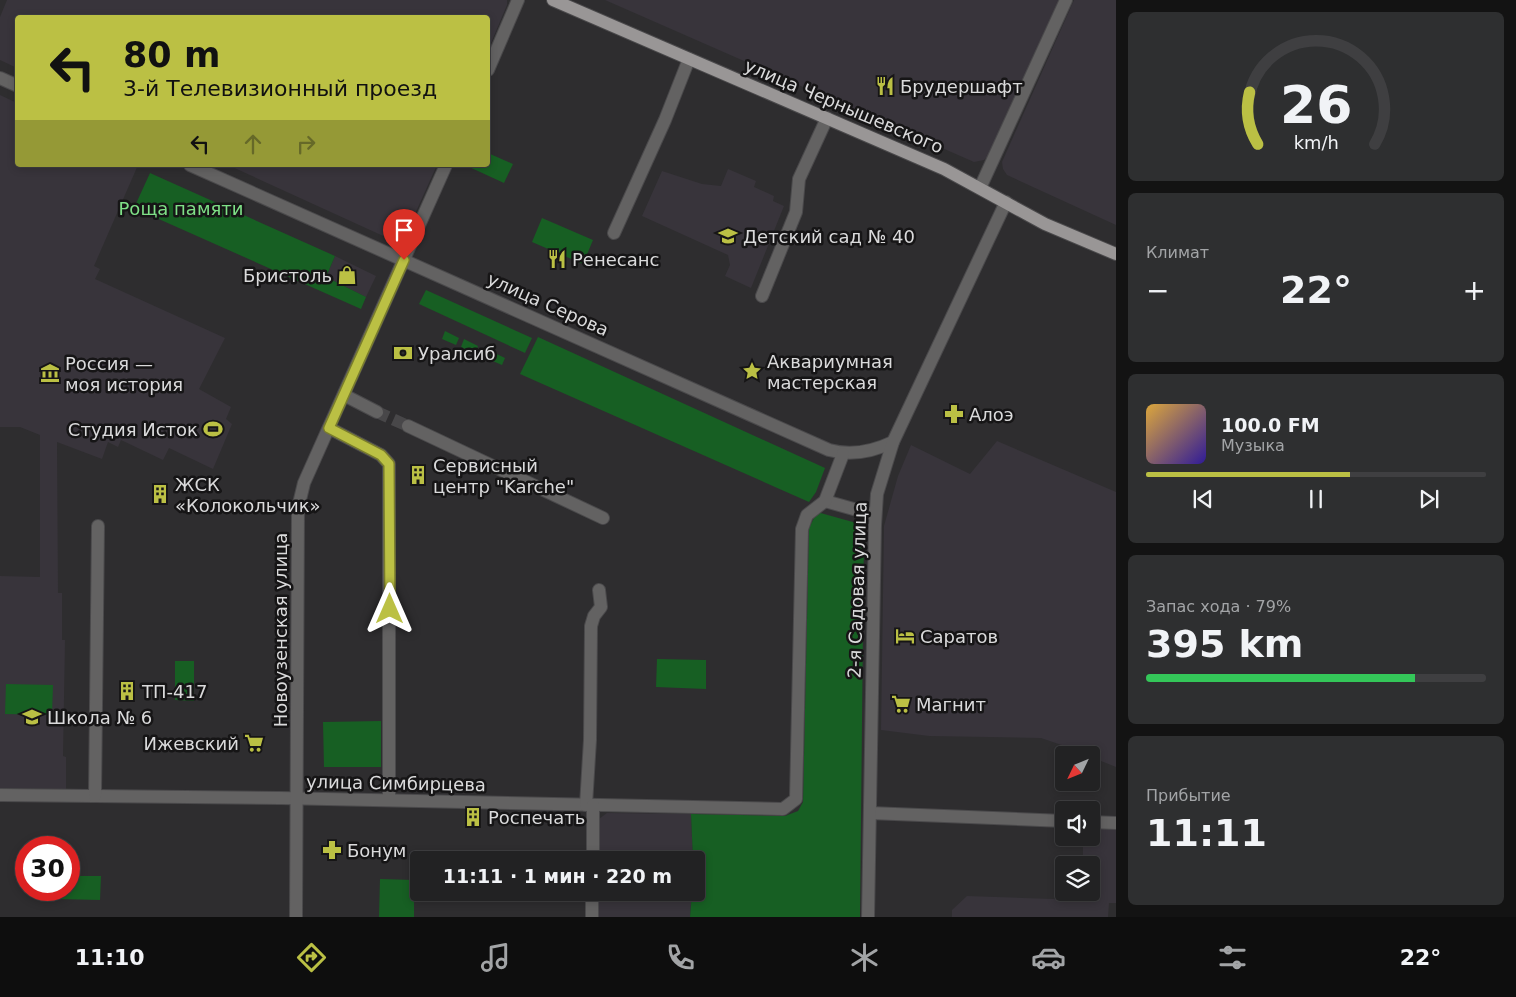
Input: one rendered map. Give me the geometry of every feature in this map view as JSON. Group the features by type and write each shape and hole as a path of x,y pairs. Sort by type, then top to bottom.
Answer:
{"main road":[{"name":"улица Чернышевского","path":"553,0 944,169 1045,224 1116,254"}],"street":[{"path":"490,65 518,0"},
{"path":"980,188 1066,0"},
{"path":"614,233 665,120 689,59"},
{"path":"0,78 15,85"},
{"path":"762,296 796,212 798,180 827,118"},
{"name":"улица Серова","path":"195,167 820,446 843,454 879,449 894,442"},
{"name":"Новоузенская улица","path":"296,917 298,508 304,483 445,167"},
{"name":"2-я Садовая улица","path":"868,917 875,515 877,494 894,442 1006,202"},
{"path":"344,396 377,412"},
{"path":"408,426 604,518"},
{"path":"329,428 381,455 389,464 389,800"},
{"name":"2-я Садовая улица","path":"790,806 796,799 802,528 808,515 825,501 843,454"},
{"path":"825,501 875,515"},
{"path":"95,796 98,526"},
{"path":"593,851 590,805 591,626 594,616 600,607 599,590"},
{"name":"улица Симбирцева","path":"0,795 389,800 774,809 783,809 790,806"},
{"path":"870,813 1055,821"},
{"path":"1100,822 1116,823"},
{"path":"592,901 592,917"}],"shaded area":[{"path":"7,0 507,0 507,5 490,45 490,15 15,15 15,67 0,60 0,17"},
{"path":"605,0 1060,0 990,154 984,160 974,162"},
{"path":"1074,0 1116,0 1116,225 1007,175 1003,169 1002,162"},
{"path":"0,95 15,102 15,167 137,167 94,266 100,269 95,279 225,338 199,389 231,407 226,419 232,424 213,469 169,448 163,460 121,440 118,447 108,442 102,459 57,442 58,593 62,593 62,640 65,640 63,756 66,757 66,789 0,788 0,576 40,577 40,435 20,427 0,427"},
{"path":"232,167 436,167 405,236 399,240 392,240"},
{"name":"Детский сад № 40","path":"728,169 756,181 754,187 774,196 773,201 784,206 751,288 725,276 730,265 728,255 642,216 662,171 702,184 721,186"},
{"path":"335,256 376,276 366,297 326,277"},
{"path":"997,441 1116,492 1116,767 1100,761 1100,746 1065,746 1041,738 929,736 881,730 884,526 898,476 911,445 970,474"},
{"path":"607,813 691,814 693,851 598,851 599,819"},
{"path":"1100,828 1116,829 1116,903 1109,903 1108,917 952,917 952,910 967,896 1055,899 1055,901 1100,901 1100,856 1083,856 1083,846 1100,846"},
{"path":"597,901 691,901 690,917 597,917"}],"green space":[{"path":"490,154 513,164 504,183 469,167 490,167"},
{"name":"Роща памяти","path":"150,173 335,256 326,277 366,297 361,309 134,208"},
{"path":"542,218 593,240 583,264 532,242"},
{"path":"426,290 532,338 525,353 419,304"},
{"path":"445,331 459,338 456,345 442,339"},
{"path":"538,337 825,468 816,492 809,502 520,374"},
{"path":"464,339 478,346 475,354 461,347"},
{"path":"484,348 505,358 502,365 481,356"},
{"path":"817,512 860,524 864,529 860,917 690,917 691,901 705,901 705,851 693,851 691,814 785,816 798,811 803,802 809,528"},
{"path":"657,659 706,660 706,689 656,687"},
{"path":"175,661 194,661 194,701 175,700"},
{"path":"6,684 53,685 52,715 5,714"},
{"path":"381,721 381,767 324,767 323,722"},
{"path":"80,876 101,876 100,900 80,900"},
{"path":"380,879 410,880 410,901 414,901 414,917 379,917"}],"tunnel":[{"path":"377,412 408,426"}],"place":[{"name":"Брудершафт","path":"885,86"},
{"name":"Детский сад № 40","path":"728,236"},
{"name":"Ренесанс","path":"557,259"},
{"name":"Бристоль","path":"347,275"},
{"name":"Уралсиб","path":"403,353"},
{"name":"Аквариумная мастерская","path":"752,371"},
{"name":"Россия — моя история","path":"50,373"},
{"name":"Алоэ","path":"954,414"},
{"name":"Студия Исток","path":"213,429"},
{"name":"Сервисный центр \"Karche\"","path":"418,475"},
{"name":"ЖСК «Колокольчик»","path":"160,494"},
{"name":"Саратов","path":"905,636"},
{"name":"ТП-417","path":"127,691"},
{"name":"Магнит","path":"901,704"},
{"name":"Школа № 6","path":"32,717"},
{"name":"Ижевский","path":"254,743"},
{"name":"Роспечать","path":"473,817"},
{"name":"Бонум","path":"332,850"}],"route":[{"path":"390,609 389,464 381,455 329,428 404,260"}]}
